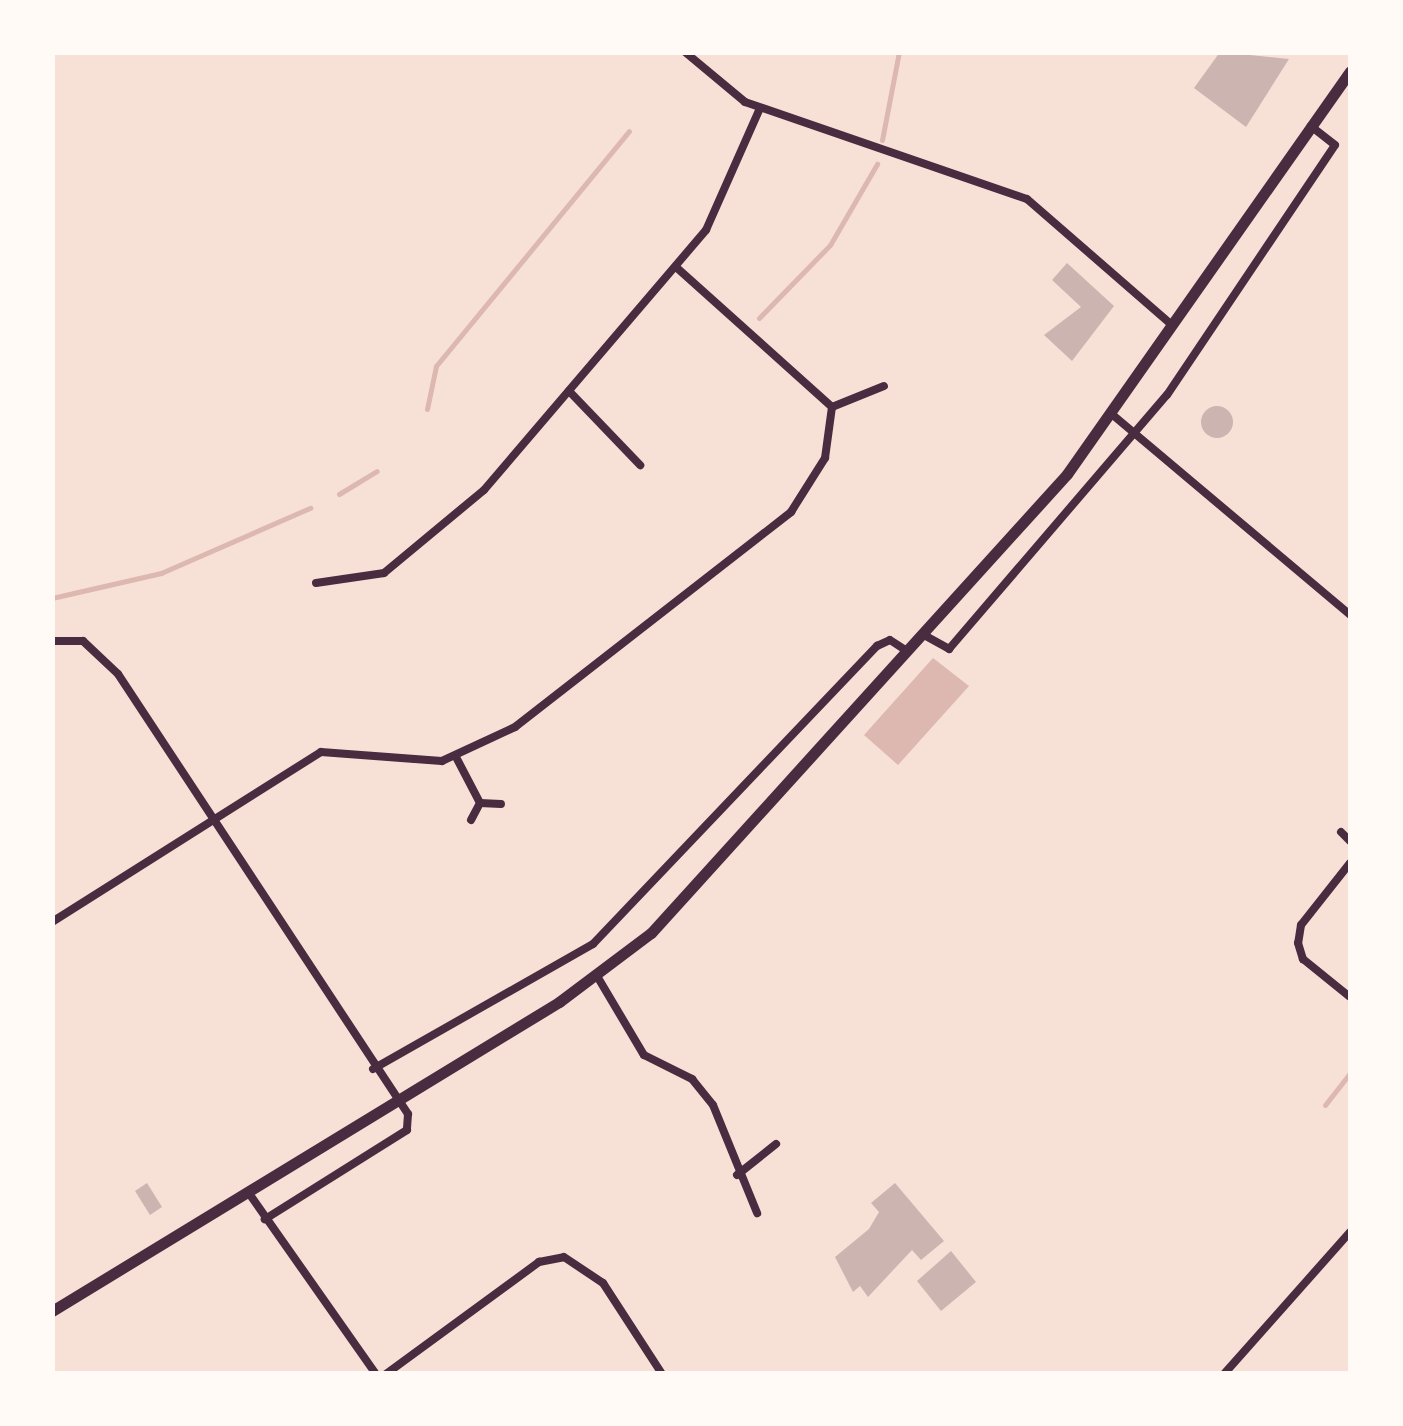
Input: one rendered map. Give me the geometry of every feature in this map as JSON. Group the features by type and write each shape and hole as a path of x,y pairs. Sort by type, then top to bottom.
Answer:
{"main road":[{"path":"52,1312 597,976 680,905 924,635 1114,416 1308,124 1350,72"}],"street":[{"path":"685,52 712,84 760,108 1026,199 1176,328"},
{"path":"316,583 362,582 394,566 476,498 718,212 760,108"},
{"path":"924,635 949,649 1136,434 1335,145 1308,124"},
{"path":"676,266 832,407"},
{"path":"832,407 884,386"},
{"path":"569,391 640,466"},
{"path":"52,922 329,749 456,757 573,690 783,520 826,458 832,407"},
{"path":"1114,416 1350,615"},
{"path":"52,640 83,641 135,698 396,1102 408,1130 265,1219"},
{"path":"372,1069 593,944 876,646 890,640 908,652"},
{"path":"456,757 480,802"},
{"path":"480,802 501,804"},
{"path":"470,820 480,802"},
{"path":"1341,832 1350,841"},
{"path":"1350,862 1301,925 1298,943 1303,959 1350,998"},
{"path":"597,976 644,1055 692,1080 713,1105 737,1176 757,1213"},
{"path":"737,1176 776,1144"},
{"path":"248,1192 376,1374"},
{"path":"1224,1374 1350,1237"},
{"path":"386,1374 539,1262 564,1257 603,1283 662,1374"}],"shaded area":[{"path":"933,658 969,686 898,765 864,735"}],"building":[{"path":"1220,52 1289,59 1246,127 1194,88"},
{"path":"1067,263 1114,306 1072,361 1044,335 1081,307 1052,280"},
{"path":"1217,406 1228,411 1233,422 1228,433 1217,438 1206,433 1201,422 1206,411"},
{"path":"147,1183 162,1207 150,1215 135,1191"},
{"path":"895,1183 944,1241 921,1260 912,1250 868,1297 860,1286 853,1292 835,1257 869,1229 879,1212 871,1203"},
{"path":"951,1251 976,1282 941,1311 917,1281"}],"waterway":[{"path":"882,140 899,52"},
{"path":"427,409 436,366 629,131"},
{"path":"759,318 830,245 877,164"},
{"path":"339,494 377,471"},
{"path":"52,598 161,573 310,508"},
{"path":"1325,1105 1350,1073"}]}
